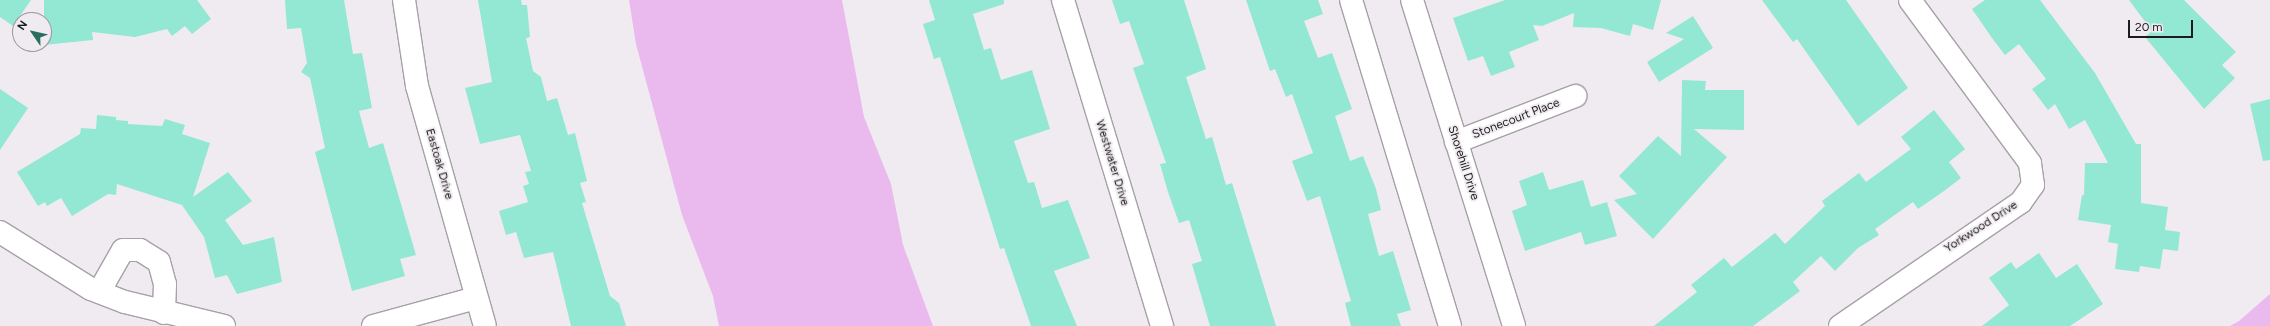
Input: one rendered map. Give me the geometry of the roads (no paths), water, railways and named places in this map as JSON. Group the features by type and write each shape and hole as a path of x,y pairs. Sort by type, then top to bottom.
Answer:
{"street":[{"name":"Eastoak Drive","path":"404,0 417,86 485,326"},
{"name":"Westwater Drive","path":"1063,0 1162,326"},
{"path":"1351,0 1450,326"},
{"name":"Shorehill Drive","path":"1412,0 1514,326"},
{"name":"Yorkwood Drive","path":"1840,326 2021,202 2033,185 2030,163 1910,0"},
{"name":"Stonecourt Place","path":"1456,142 1575,96"},
{"path":"0,232 66,276 98,292 164,313 224,326"},
{"path":"98,292 123,250 140,250 159,262 165,284 164,313"},
{"path":"373,326 476,298"}]}
